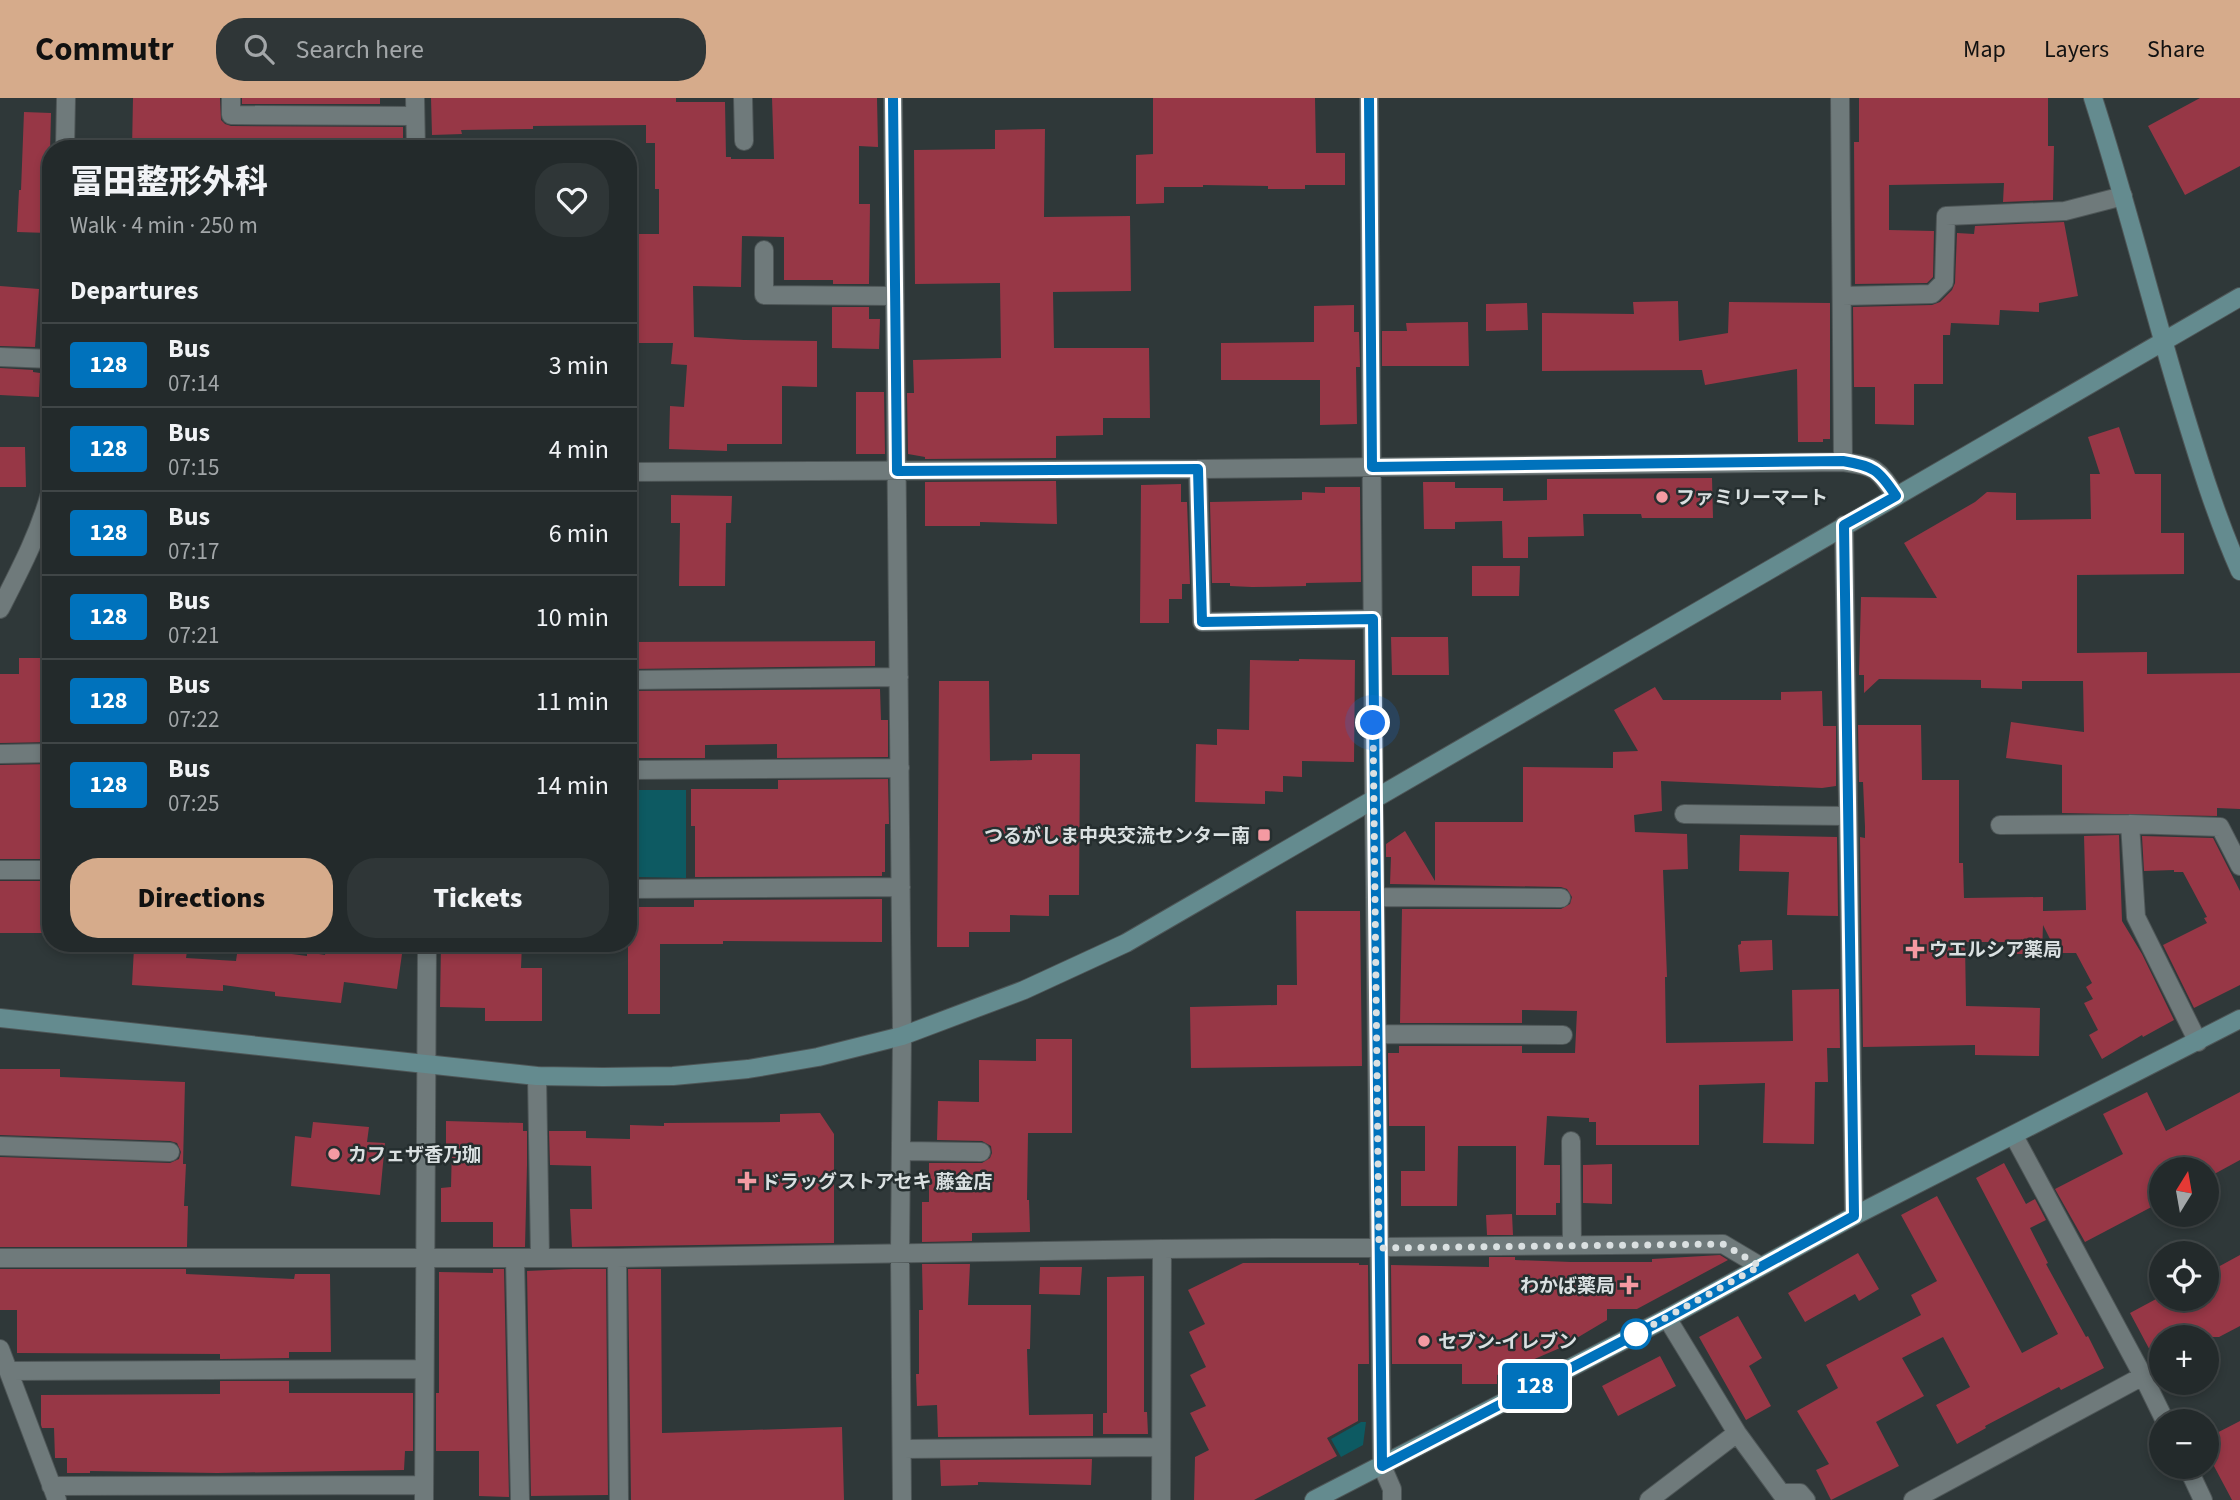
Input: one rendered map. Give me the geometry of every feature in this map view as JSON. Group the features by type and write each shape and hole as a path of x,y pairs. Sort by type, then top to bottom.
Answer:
{"street":[{"path":"65,140 66,98"},
{"path":"231,98 231,115 415,107 416,140"},
{"path":"743,98 744,141"},
{"path":"893,98 902,1036 902,1500"},
{"path":"1369,98 1382,1466 1392,1489 1392,1500"},
{"path":"1840,98 1843,461"},
{"path":"2098,100 2162,343 2204,479 2234,541 2240,571"},
{"path":"1842,296 1932,294 1944,282 1946,216 2065,211 2123,196"},
{"path":"764,250 764,295 895,296"},
{"path":"0,1018 537,1076 673,1076 748,1069 818,1057 902,1036 1024,990 1126,943 2240,297"},
{"path":"0,357 42,359"},
{"path":"637,472 1198,469 1843,461 1873,468 1881,474 1896,496"},
{"path":"1198,469 1202,622 1373,619"},
{"path":"0,609 42,521"},
{"path":"1844,525 1854,1216"},
{"path":"637,680 899,677"},
{"path":"0,754 42,753"},
{"path":"637,771 900,768"},
{"path":"1684,814 1848,816"},
{"path":"2000,825 2130,824 2220,827 2240,866"},
{"path":"2130,824 2136,917 2198,1042"},
{"path":"0,870 42,870"},
{"path":"637,889 901,887"},
{"path":"1375,897 1561,898"},
{"path":"0,1349 54,1493 424,1492 427,952"},
{"path":"1314,1500 1667,1318 1854,1216 2240,1019"},
{"path":"1377,1034 1563,1035"},
{"path":"537,1076 540,1257"},
{"path":"2014,1136 2159,1409"},
{"path":"1571,1141 1572,1245"},
{"path":"0,1146 170,1152"},
{"path":"901,1151 981,1152"},
{"path":"0,1258 617,1258 1162,1249 1723,1244 1760,1266"},
{"path":"1161,1500 1162,1249"},
{"path":"515,1258 520,1500"},
{"path":"617,1258 619,1500"},
{"path":"1667,1318 1737,1433 1781,1493 1800,1493 1806,1500"},
{"path":"9,1371 423,1369"},
{"path":"1913,1500 2143,1376"},
{"path":"1649,1500 1737,1433"},
{"path":"902,1450 1161,1447"},
{"path":"2193,1479 2203,1500"}],"shaded area":[{"path":"639,790 686,790 686,878 639,877"},
{"path":"1361,1422 1366,1422 1363,1445 1341,1457 1331,1439"}],"building":[{"path":"133,98 220,98 221,120 231,126 403,127 403,140 132,140"},
{"path":"242,98 380,98 380,104 242,104"},
{"path":"431,98 676,98 676,102 725,102 726,157 774,159 772,98 877,98 878,147 859,146 859,204 870,204 869,284 833,284 833,280 784,280 784,237 742,236 741,287 693,286 694,337 817,341 817,387 782,386 782,444 727,444 727,451 669,449 670,406 684,407 687,365 671,364 673,343 637,343 637,234 659,234 655,143 646,143 646,125 533,126 533,129 461,130 462,134 432,135"},
{"path":"1153,98 1315,98 1316,153 1345,153 1345,185 1305,185 1305,189 1203,185 1164,187 1164,203 1136,204 1136,155 1153,154"},
{"path":"1859,98 2048,98 2048,146 2054,146 2053,200 2003,202 2004,183 1889,185 1889,230 1934,231 1933,277 1927,283 1855,284 1854,142 1859,142"},
{"path":"2200,98 2240,98 2240,166 2185,195 2148,126"},
{"path":"24,112 51,113 50,140 42,140 42,233 17,232"},
{"path":"1045,129 1044,217 1130,216 1131,291 1053,292 1054,348 1149,348 1150,418 1103,418 1103,435 1056,436 1056,458 925,459 908,454 907,393 914,393 913,360 1001,358 1000,283 915,284 914,150 995,149 995,130"},
{"path":"2064,222 2078,296 2039,303 2039,312 2000,310 1999,325 1951,323 1950,335 1943,335 1943,384 1914,384 1914,425 1875,424 1875,387 1854,387 1853,307 1932,305 1940,302 1955,283 1957,233 1974,234 1975,226"},
{"path":"0,286 39,289 35,347 0,346"},
{"path":"1678,301 1679,341 1728,333 1729,302 1830,303 1830,439 1823,439 1823,442 1798,442 1797,369 1705,385 1702,370 1542,371 1542,313 1634,314 1633,302"},
{"path":"1527,303 1528,330 1486,331 1486,304"},
{"path":"1354,305 1354,332 1359,332 1360,367 1356,367 1357,424 1320,425 1320,380 1221,380 1221,343 1314,342 1314,306"},
{"path":"832,307 869,307 869,319 880,319 879,349 832,348"},
{"path":"1468,322 1469,366 1382,366 1382,331 1407,331 1406,323"},
{"path":"0,368 33,370 40,373 39,397 0,395"},
{"path":"856,392 884,392 885,454 856,454"},
{"path":"2119,427 2135,474 2161,474 2161,533 2184,533 2184,574 2077,575 2077,653 2147,652 2147,674 2240,673 2240,809 2217,808 2217,816 2062,813 2062,765 2006,758 2011,722 2084,732 2083,681 2022,681 2022,689 1981,688 1981,680 1879,679 1864,693 1864,675 1859,675 1861,597 1937,598 1904,543 1975,502 1987,492 2016,493 2016,520 2091,519 2090,474 2100,474 2088,437"},
{"path":"0,447 25,447 26,487 0,487"},
{"path":"1712,478 1713,518 1642,518 1641,514 1583,514 1584,536 1528,537 1528,558 1503,558 1502,521 1455,522 1455,529 1424,529 1423,482 1455,482 1455,488 1503,488 1503,501 1547,500 1547,479"},
{"path":"1056,481 1057,524 980,522 980,526 925,526 925,482"},
{"path":"1181,484 1181,502 1187,502 1190,584 1182,584 1182,599 1169,599 1169,623 1140,623 1141,485"},
{"path":"1325,487 1360,487 1361,582 1252,587 1212,583 1210,502 1302,500 1302,492 1325,493"},
{"path":"671,495 732,496 731,523 726,523 725,586 679,586 680,523 671,523"},
{"path":"1472,566 1520,566 1519,596 1472,596"},
{"path":"1391,637 1448,637 1449,675 1392,675"},
{"path":"875,641 875,666 637,669 637,642"},
{"path":"19,658 42,658 42,742 0,743 0,674 19,674"},
{"path":"1250,660 1355,660 1354,762 1302,761 1302,777 1283,776 1283,792 1265,791 1265,804 1195,802 1196,744 1217,745 1217,729 1249,730"},
{"path":"939,681 989,681 990,761 1032,760 1032,754 1080,754 1079,895 1049,895 1049,916 1010,915 1010,932 969,932 969,947 937,947"},
{"path":"1655,687 1663,700 1781,700 1781,692 1822,691 1823,726 1836,726 1836,786 1822,788 1661,781 1662,811 1634,815 1635,832 1687,834 1688,869 1663,870 1667,977 1666,1043 1793,1041 1792,990 1839,989 1840,1048 1827,1048 1828,1082 1815,1082 1814,1144 1763,1143 1765,1083 1699,1085 1699,1145 1596,1145 1596,1122 1589,1122 1589,1118 1547,1116 1544,1165 1560,1165 1560,1203 1556,1203 1556,1215 1516,1215 1516,1146 1458,1146 1457,1206 1401,1206 1401,1171 1425,1171 1425,1126 1389,1126 1388,1053 1399,1053 1399,1046 1522,1046 1522,1053 1575,1053 1577,1011 1522,1010 1522,1023 1400,1023 1402,909 1561,909 1570,904 1572,897 1567,889 1561,887 1390,884 1391,857 1386,857 1386,844 1405,831 1435,881 1435,822 1523,822 1523,767 1613,768 1613,752 1638,751 1614,710"},
{"path":"880,689 881,720 888,720 888,757 777,758 777,744 705,745 705,758 637,758 637,691"},
{"path":"1858,725 1921,725 1922,780 1959,780 1959,863 1963,863 1964,898 2043,897 2043,911 2086,910 2084,836 2119,835 2122,921 2142,954 2174,1020 2102,1059 2089,1035 2098,1030 2084,1003 2093,999 2086,987 2092,983 2076,953 2057,953 2043,925 2042,954 2011,954 2011,942 1965,942 1966,1006 2040,1008 2039,1056 1975,1055 1975,1045 1863,1047 1860,837 1865,838 1865,827 1863,782 1859,782"},
{"path":"42,764 42,859 0,859 0,765"},
{"path":"888,779 889,824 885,824 885,872 882,872 882,876 695,877 695,826 691,826 691,789 778,789 778,780"},
{"path":"1740,835 1837,837 1838,916 1787,915 1789,872 1739,871"},
{"path":"2142,836 2213,838 2240,891 2240,985 2194,1008 2163,945 2207,923 2204,918 2207,917 2183,872 2144,871"},
{"path":"0,881 42,881 42,933 0,933"},
{"path":"882,899 882,942 723,941 723,944 660,944 660,1014 628,1014 628,952 637,952 637,907 694,907 694,900"},
{"path":"1296,911 1360,911 1362,1066 1191,1068 1190,1007 1277,1005 1277,985 1297,985"},
{"path":"1772,940 1773,970 1740,972 1738,945 1741,941"},
{"path":"134,952 187,952 186,958 236,961 237,952 276,952 307,956 307,952 325,955 325,952 402,954 397,989 344,982 341,1003 275,996 275,992 223,985 223,991 132,985"},
{"path":"441,952 522,952 521,968 542,968 542,1021 485,1021 485,1008 440,1007"},
{"path":"1036,1039 1072,1039 1072,1133 1028,1133 1027,1200 1030,1232 972,1233 972,1241 922,1242 922,1202 929,1202 929,1163 982,1163 990,1158 992,1153 991,1146 982,1141 937,1140 938,1101 979,1102 979,1060 1036,1061"},
{"path":"0,1069 60,1069 60,1077 185,1082 183,1164 186,1164 184,1206 188,1206 187,1247 0,1247 0,1157 170,1163 179,1159 181,1152 177,1143 170,1141 0,1135"},
{"path":"2147,1092 2166,1131 2240,1092 2240,1160 2219,1171 2219,1157 2149,1157 2149,1208 2085,1242 2055,1189 2123,1154 2103,1114"},
{"path":"820,1113 834,1134 834,1243 572,1247 570,1209 592,1209 591,1166 550,1165 549,1131 586,1131 586,1138 630,1139 630,1125 780,1122 780,1114"},
{"path":"446,1121 523,1123 523,1131 527,1131 525,1247 493,1247 493,1222 441,1222 441,1188 451,1187 452,1145 446,1145"},
{"path":"313,1122 369,1127 367,1142 385,1143 380,1195 291,1186 295,1136 311,1138"},
{"path":"2004,1163 2026,1204 2035,1199 2046,1220 2030,1228 2048,1263 2046,1264 2104,1368 2061,1390 2059,1387 1957,1444 1936,1405 1970,1387 1943,1337 1902,1358 1924,1396 1876,1422 1899,1466 1831,1500 1816,1470 1829,1464 1797,1411 1838,1388 1826,1365 1921,1315 1911,1295 1937,1281 1901,1215 1937,1196 2022,1353 2058,1334 1976,1178"},
{"path":"1612,1164 1612,1204 1583,1203 1583,1165"},
{"path":"1512,1214 1513,1235 1487,1235 1486,1215"},
{"path":"1858,1253 1879,1289 1859,1301 1855,1294 1805,1322 1788,1293"},
{"path":"1720,1255 1728,1260 1637,1309 1607,1309 1607,1320 1560,1348 1497,1375 1497,1384 1462,1384 1462,1364 1392,1364 1391,1265 1489,1267 1489,1257 1571,1262 1652,1262 1652,1259"},
{"path":"2240,1255 2240,1326 2219,1337 2219,1325 2149,1325 2149,1349 2130,1313 2149,1303 2149,1311 2219,1311 2219,1266"},
{"path":"1243,1263 1368,1265 1369,1364 1358,1364 1358,1421 1327,1438 1337,1456 1254,1500 1194,1500 1195,1457 1209,1450 1190,1413 1206,1406 1190,1375 1206,1367 1189,1332 1205,1324 1188,1290"},
{"path":"922,1264 970,1264 968,1305 1031,1305 1030,1349 1027,1349 1029,1415 1093,1414 1093,1436 938,1437 937,1405 917,1406 919,1310 923,1310"},
{"path":"1040,1267 1082,1267 1080,1295 1039,1294"},
{"path":"0,1269 186,1269 186,1274 294,1279 295,1274 330,1274 331,1352 289,1352 289,1358 220,1359 220,1354 17,1353 17,1310 0,1310"},
{"path":"493,1269 504,1269 509,1497 479,1496 479,1451 436,1451 439,1272 493,1273"},
{"path":"606,1269 608,1495 531,1496 527,1271"},
{"path":"628,1269 661,1269 662,1433 842,1427 844,1500 631,1500"},
{"path":"1144,1276 1144,1412 1147,1412 1148,1434 1103,1434 1103,1413 1107,1413 1107,1277"},
{"path":"1738,1316 1762,1358 1749,1366 1771,1406 1746,1420 1699,1337"},
{"path":"1660,1356 1676,1386 1618,1416 1602,1386"},
{"path":"220,1381 289,1381 289,1393 413,1393 413,1451 405,1451 404,1470 67,1473 67,1458 55,1458 54,1428 42,1428 41,1425 41,1395 220,1394"},
{"path":"2240,1421 2240,1500 2232,1500 2219,1476 2219,1432"},
{"path":"1092,1459 1091,1485 978,1482 978,1485 941,1486 940,1460"}],"bus line":[{"name":"128","path":"893,98 897,471 1198,469 1202,622 1373,619 1382,1466 1667,1318 1854,1216 1844,525 1896,496 1881,474 1873,468 1843,461 1372,467 1369,98"}],"place":[{"name":"ファミリーマート","path":"1662,497"},
{"name":"つるがしま中央交流センター南","path":"1264,835"},
{"name":"ウエルシア薬局","path":"1915,949"},
{"name":"カフェザ香乃珈","path":"334,1154"},
{"name":"ドラッグストアセキ 藤金店","path":"747,1181"},
{"name":"わかば薬局","path":"1629,1285"},
{"name":"セブン-イレブン","path":"1424,1341"}],"route":[{"path":"1373,723 1379,1248 1723,1244 1760,1266 1636,1334"}]}
